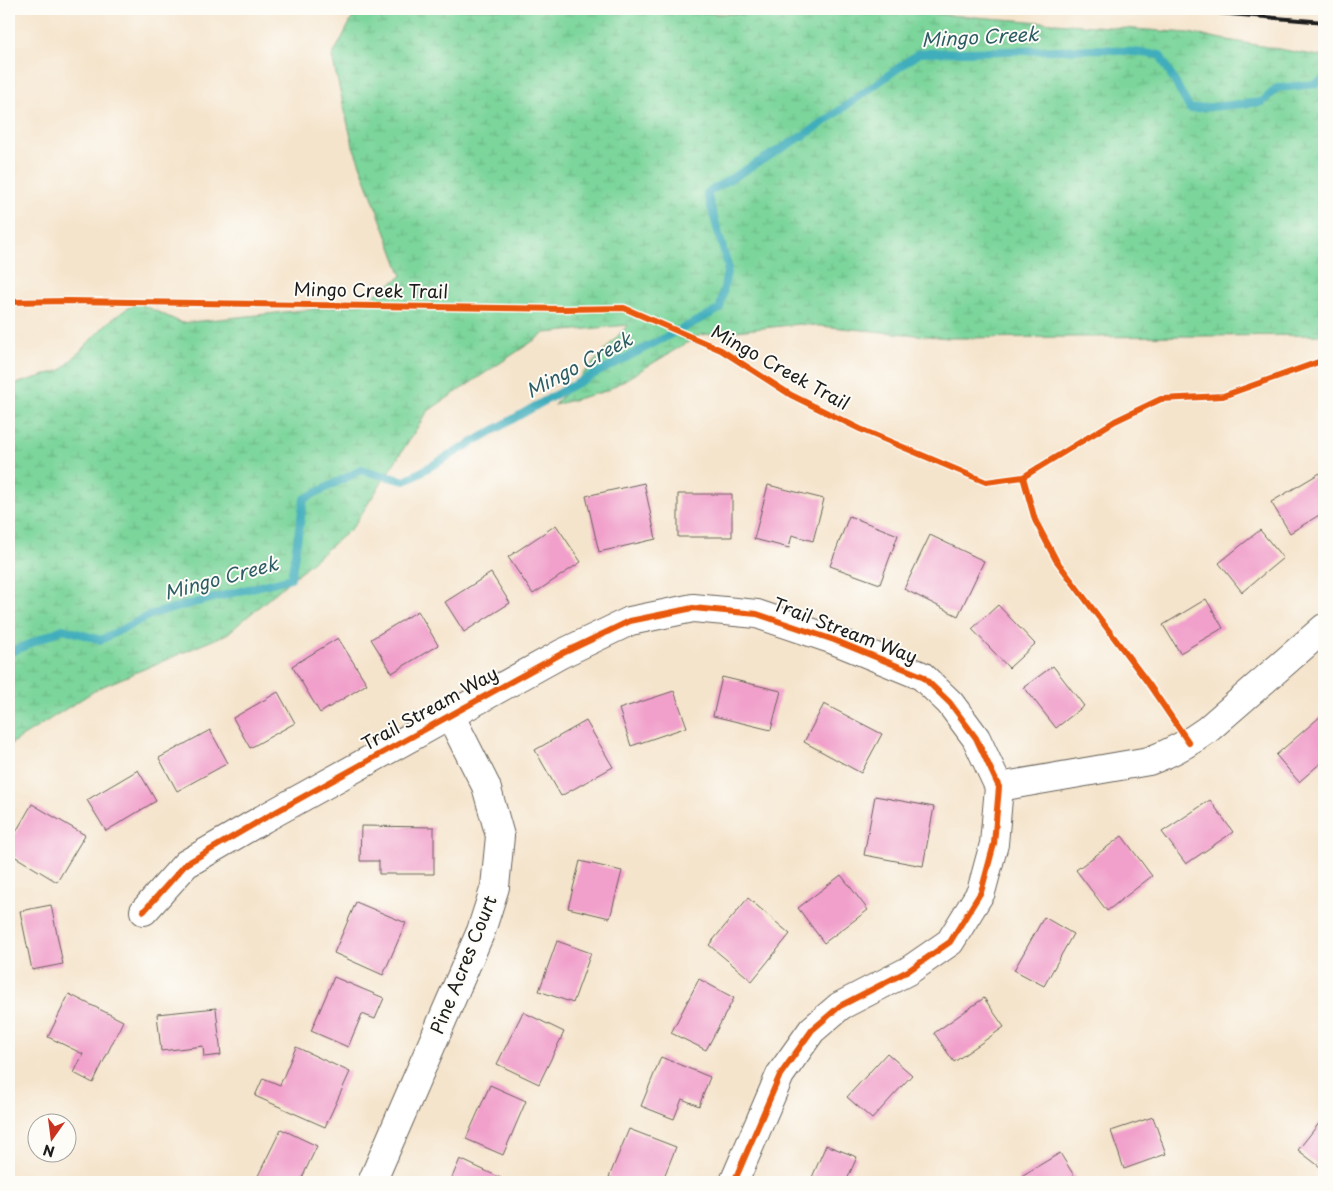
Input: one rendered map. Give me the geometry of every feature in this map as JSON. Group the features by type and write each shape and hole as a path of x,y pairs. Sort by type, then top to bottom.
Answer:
{"street":[{"name":"Trail Stream Way","path":"144,912 186,864 263,819 561,654 630,621 693,608 756,614 834,640 922,676 950,703 976,738 999,788 994,844 981,892 950,942 908,971 840,1006 812,1030 780,1075 734,1182"},
{"path":"999,788 1149,761 1170,753 1189,743 1207,730 1324,628"},
{"name":"Pine Acres Court","path":"372,1182 481,931 495,887 500,836 486,786 450,715"}],"green space":[{"path":"378,9 580,9 743,14 744,9 869,9 1188,33 1324,57 1324,335 949,338 799,324 700,335 606,391 554,405 628,325 545,333 428,411 353,527 227,634 99,688 9,745 9,386 62,370 107,323 136,302 182,323 361,304 402,276 353,146 332,57 354,15"}],"building":[{"path":"1320,473 1324,480 1324,512 1290,533 1271,502"},
{"path":"644,483 656,539 599,552 586,496"},
{"path":"768,485 824,499 813,541 792,535 789,548 754,539"},
{"path":"678,494 732,494 732,537 678,537"},
{"path":"849,516 898,535 880,584 830,566"},
{"path":"556,525 581,562 533,594 508,557"},
{"path":"1260,530 1283,558 1242,592 1219,563"},
{"path":"930,535 984,561 958,616 904,589"},
{"path":"491,573 510,603 464,632 445,602"},
{"path":"1206,599 1223,628 1180,653 1163,625"},
{"path":"998,605 1035,644 1009,668 972,629"},
{"path":"418,611 438,645 392,673 371,639"},
{"path":"338,638 367,684 320,713 292,666"},
{"path":"1053,666 1084,706 1056,728 1024,687"},
{"path":"722,677 781,691 771,730 713,716"},
{"path":"674,691 687,727 631,746 619,709"},
{"path":"278,692 295,723 250,748 233,718"},
{"path":"824,704 882,734 861,773 804,742"},
{"path":"1322,715 1324,717 1324,760 1299,782 1276,755"},
{"path":"586,721 613,767 561,796 535,750"},
{"path":"210,730 228,763 177,791 159,758"},
{"path":"138,770 156,801 106,831 87,800"},
{"path":"875,796 934,807 923,866 864,855"},
{"path":"1210,800 1233,832 1186,864 1162,832"},
{"path":"32,804 85,835 57,882 9,853 9,844"},
{"path":"361,826 434,827 434,874 379,874 379,861 360,861"},
{"path":"1122,836 1152,876 1107,911 1076,870"},
{"path":"580,861 622,871 610,918 568,908"},
{"path":"841,875 868,910 824,943 798,908"},
{"path":"748,898 790,934 752,981 709,945"},
{"path":"356,902 406,923 383,975 334,953"},
{"path":"51,905 63,964 32,970 20,911"},
{"path":"1044,917 1073,934 1044,986 1014,970"},
{"path":"557,941 591,953 573,1003 539,991"},
{"path":"334,977 384,998 375,1019 362,1014 348,1047 311,1031"},
{"path":"699,979 734,998 706,1050 671,1033"},
{"path":"69,994 123,1021 93,1083 74,1073 83,1054 48,1037"},
{"path":"984,998 1004,1027 954,1062 934,1033"},
{"path":"216,1008 221,1055 204,1057 203,1046 161,1051 157,1014"},
{"path":"523,1012 564,1032 539,1084 497,1064"},
{"path":"296,1047 350,1072 325,1127 255,1096 263,1078 280,1085"},
{"path":"887,1053 912,1075 872,1119 847,1097"},
{"path":"661,1057 710,1077 699,1106 682,1099 674,1119 641,1106"},
{"path":"490,1085 526,1101 503,1155 466,1139"},
{"path":"1153,1117 1166,1154 1124,1169 1111,1131"},
{"path":"1324,1117 1324,1170 1298,1150"},
{"path":"281,1129 317,1146 300,1182 255,1182"},
{"path":"629,1129 676,1147 662,1182 623,1182 609,1177"},
{"path":"826,1145 857,1157 846,1182 810,1182"},
{"path":"1060,1153 1078,1182 1020,1182 1018,1178"},
{"path":"460,1159 505,1180 504,1182 450,1182"}],"waterway":[{"name":"Mingo Creek","path":"9,653 63,629 101,640 152,614 291,578 304,499 361,470 405,481 562,391 720,309 728,266 707,193 814,129 919,53 1105,49 1160,55 1190,109 1262,102 1277,88 1316,84 1324,79"}],"railway":[{"path":"1170,9 1324,22"}],"cycle path":[{"name":"Mingo Creek Trail","path":"9,302 68,301 565,309 624,308 721,350 791,395 860,429 986,482 1023,477 1115,421 1161,399 1223,396 1324,360"},
{"path":"1023,477 1035,520 1056,560 1148,683 1189,743"},
{"path":"144,911 186,864 263,819 561,654 630,621 693,608 757,614 834,640 922,676 950,703 976,738 999,787 994,844 981,892 950,942 908,971 840,1006 812,1030 780,1075 734,1182"}]}
